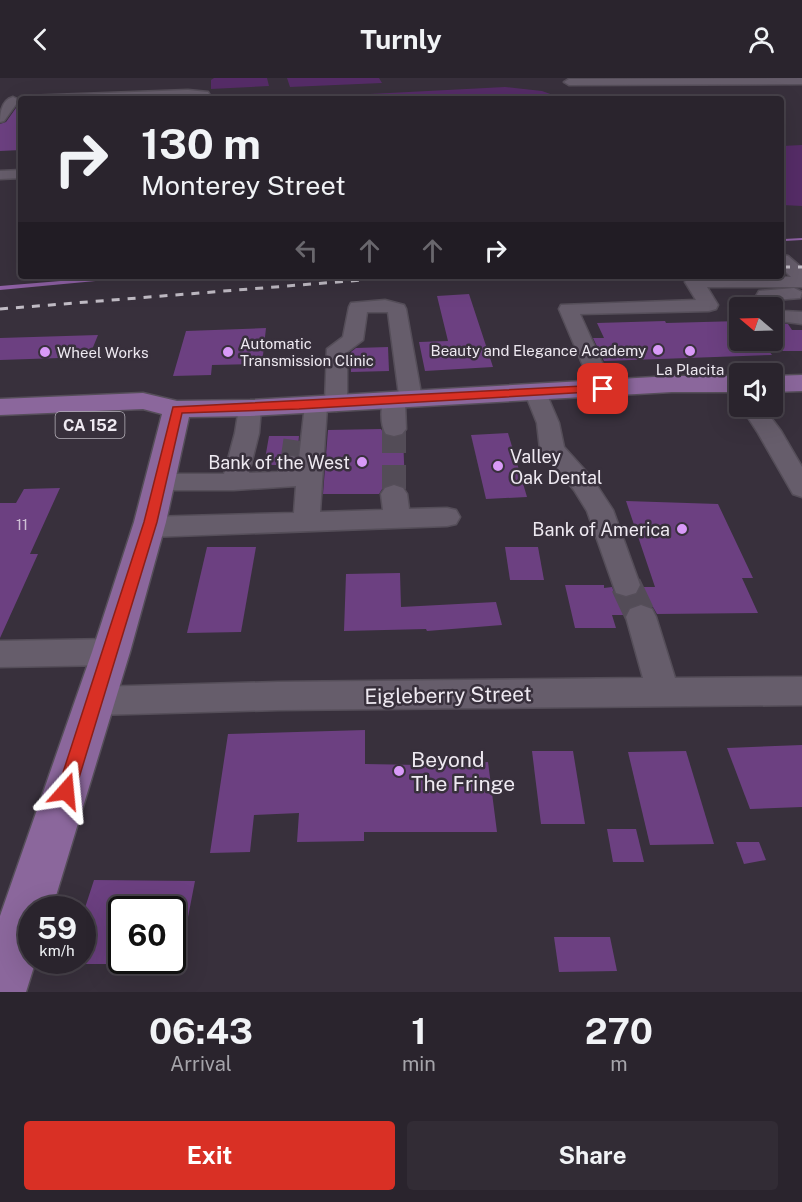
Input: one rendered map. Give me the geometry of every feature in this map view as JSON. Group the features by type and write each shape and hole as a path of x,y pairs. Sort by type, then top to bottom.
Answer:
{"main road":[{"path":"783,384 802,383"},
{"path":"0,992 111,652 149,527 177,409 317,405 603,389 729,387"},
{"name":"CA 152","path":"0,407 143,400 177,409"},
{"name":"CA 152","path":"0,429 131,424 177,409"}],"street":[{"path":"567,80 802,81"},
{"path":"567,80 581,92"},
{"path":"4,119 11,100"},
{"path":"0,175 18,174"},
{"path":"784,262 802,280"},
{"path":"603,389 568,309 709,305 694,282 802,280"},
{"path":"765,297 766,295 802,294"},
{"path":"306,521 317,405 337,349 353,340 358,307 385,306 397,309 403,400 394,429"},
{"path":"783,316 802,318"},
{"path":"536,393 548,423 552,449 583,484 600,510 626,585"},
{"path":"296,436 317,405"},
{"path":"234,482 247,433 250,408"},
{"path":"758,417 802,488"},
{"path":"159,482 290,480 292,464"},
{"path":"149,527 306,521 396,506 447,517"},
{"path":"641,617 663,693"},
{"path":"0,654 111,652"},
{"name":"Eigleberry Street","path":"95,701 278,696 802,691"}],"shaded area":[{"path":"214,78 267,78 269,86 211,89 211,80"},
{"path":"287,78 379,78 382,83 290,87"},
{"path":"505,87 542,91 556,96 331,96"},
{"path":"802,145 802,206 784,205 784,146"}],"building":[{"path":"18,105 18,150 0,151 0,124 6,122"},
{"path":"469,294 493,367 425,371 419,342 448,341 437,296"},
{"path":"729,321 729,351 769,351 772,355 604,361 593,338 604,338 597,323"},
{"path":"783,323 788,324 792,330 802,330 802,351 783,351"},
{"path":"266,328 262,364 212,365 211,375 173,376 186,331"},
{"path":"98,335 89,357 0,360 0,338"},
{"path":"388,347 389,371 351,372 351,352 356,348"},
{"name":"Bank of the West","path":"381,429 385,436 395,438 403,436 405,487 393,483 384,486 379,494 323,494 328,430"},
{"name":"Valley Oak Dental","path":"508,433 527,497 486,499 471,435"},
{"path":"269,436 299,436 297,455 283,456 278,465 264,465"},
{"path":"60,488 30,554 38,554 0,638 0,503 16,503 24,489"},
{"path":"626,501 718,504 753,578 742,578 758,613 657,614 653,607 640,603 629,607 625,615 612,615 616,628 575,628 565,585 604,585 604,588 612,587 615,595 625,598 637,595 641,587 655,587"},
{"path":"207,547 256,547 241,632 187,633"},
{"path":"505,547 538,547 544,580 510,580"},
{"path":"400,573 401,607 496,602 502,625 427,631 426,629 344,631 346,574"},
{"path":"365,730 365,764 420,765 488,762 497,832 364,832 364,841 297,842 299,813 254,815 250,852 210,853 228,734"},
{"path":"802,745 802,807 750,809 727,748"},
{"path":"532,751 573,751 585,824 541,824"},
{"path":"686,751 714,844 650,845 628,752"},
{"path":"607,829 636,829 644,862 613,862"},
{"path":"736,842 759,842 766,860 744,864"},
{"path":"94,880 195,881 186,927 186,896 108,896 108,964 96,964 96,896 89,896"},
{"path":"554,937 610,937 617,971 559,972"}],"waterway":[{"path":"784,240 802,239"},
{"path":"0,288 104,279"}],"tunnel":[{"path":"394,429 394,494"},
{"path":"292,464 296,436"},
{"path":"626,585 641,617"}],"railway":[{"path":"784,267 802,267"},
{"path":"0,309 375,279"}],"place":[{"name":"Beauty and Elegance Academy","path":"658,350"},
{"name":"La Placita","path":"690,351"},
{"name":"Wheel Works","path":"45,352"},
{"name":"Automatic Transmission Clinic","path":"228,352"},
{"name":"Bank of the West","path":"362,462"},
{"name":"Valley Oak Dental","path":"498,466"},
{"name":"Bank of America","path":"682,529"},
{"name":"Beyond The Fringe","path":"399,771"}],"route":[{"path":"66,791 150,522 177,409 299,406 603,389"}]}
